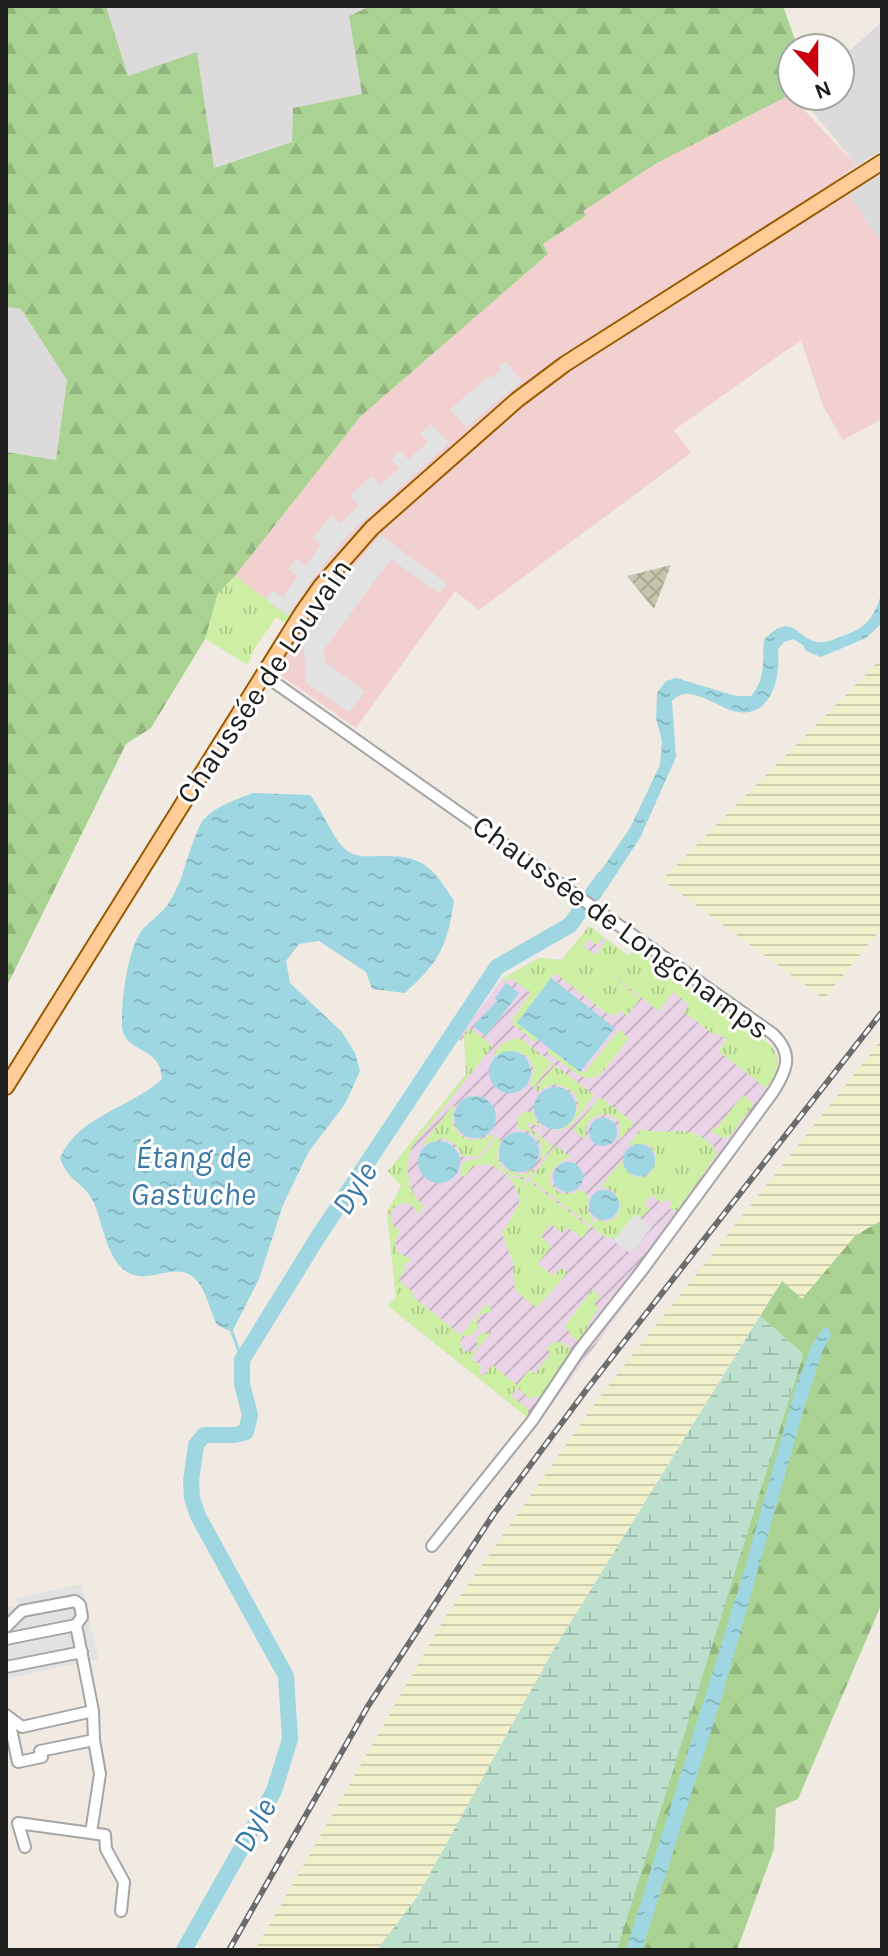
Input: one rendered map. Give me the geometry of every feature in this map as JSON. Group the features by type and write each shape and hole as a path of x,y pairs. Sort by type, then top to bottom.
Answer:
{"main road":[{"name":"Chaussée de Louvain","path":"6,1087 311,600 357,543 517,400 603,339 882,162"}],"street":[{"name":"Chaussée de Longchamps","path":"264,675 773,1034 786,1050 788,1059 786,1071 640,1273 580,1349 532,1421 432,1546"},
{"path":"6,1627 22,1611 75,1601 80,1605 82,1617 76,1625 6,1639"},
{"path":"76,1625 93,1711 100,1774 91,1833"},
{"path":"6,1667 82,1652"},
{"path":"6,1715 22,1727 93,1711"},
{"path":"6,1727 7,1730 11,1729 18,1762 42,1757 40,1751 94,1740"},
{"path":"25,1847 18,1823 105,1835 106,1849 124,1882 121,1911"}],"shaded area":[{"path":"106,6 371,6 349,17 363,94 293,108 292,142 213,168 197,53 128,76"},
{"path":"882,22 882,150 857,166 813,112 856,112 856,45"},
{"path":"776,102 776,112 806,112 857,166 838,179 882,244 882,419 843,440 823,406 801,340 674,430 691,453 479,610 455,591 356,728 283,677 278,662 300,629 288,616 235,576 361,416 547,255 543,244 585,217 582,211 657,163"},
{"path":"882,172 882,244 848,193"},
{"path":"6,307 21,309 67,380 56,460 6,452"},
{"path":"505,361 522,381 466,427 450,409 488,377 493,377"},
{"path":"431,424 449,443 345,538 288,616 266,600 273,590 283,597 298,576 289,569 296,559 306,566 321,545 312,538 332,515 341,523 359,505 350,496 371,476 380,485 399,468 391,459 400,451 408,459 428,443 420,433"},
{"path":"381,535 447,584 439,593 391,559 323,651 325,662 365,691 349,712 306,683 303,633 337,585"},
{"path":"671,565 654,609 627,576"},
{"path":"882,658 882,927 824,999 662,880"},
{"path":"589,926 628,956 636,948 772,1046 778,1056 777,1074 767,1088 778,1096 537,1425 388,1306 396,1297 387,1213 401,1186 388,1171 466,1074 464,1037 460,1041 458,1038 502,979 539,958 562,960"},
{"path":"882,1039 882,1220 855,1236 802,1300 781,1281 551,1654 417,1897 377,1950 255,1950 444,1619 601,1395"},
{"path":"635,1214 652,1227 631,1253 613,1241"},
{"path":"82,1584 98,1659 6,1679 6,1605 18,1609 16,1598"}],"green space":[{"path":"6,6 106,6 128,76 197,52 214,168 292,142 293,108 362,94 349,16 371,6 783,6 792,32 776,32 776,102 657,163 583,211 586,216 543,244 548,254 361,416 235,576 218,593 205,639 151,728 126,744 6,988 6,452 56,460 67,380 21,309 6,307"},
{"path":"235,576 288,615 292,613 288,621 283,622 276,617 253,651 248,665 205,639 218,593"},
{"path":"589,926 604,937 597,945 589,939 583,947 596,955 607,939 628,956 636,948 772,1046 777,1068 766,1088 718,1051 727,1039 716,1033 714,1035 684,1012 689,1005 673,992 659,1011 607,971 640,999 627,1016 620,1010 615,1016 609,1015 555,973 517,1022 538,1039 536,1042 512,1024 512,1019 531,993 511,978 507,981 502,979 539,958 562,960"},
{"path":"468,1029 493,1046 412,1147 408,1163 409,1179 414,1194 424,1207 418,1214 412,1205 401,1204 390,1215 393,1226 401,1231 395,1240 397,1252 412,1260 403,1265 406,1268 398,1280 414,1293 412,1296 461,1335 486,1304 493,1311 479,1315 476,1321 479,1328 474,1335 463,1336 460,1342 463,1351 473,1352 478,1347 476,1337 481,1331 485,1334 492,1331 471,1358 482,1367 478,1372 483,1376 492,1365 517,1385 529,1370 535,1374 551,1353 546,1349 552,1344 561,1342 570,1348 570,1357 541,1398 534,1396 530,1399 517,1388 511,1396 528,1409 528,1418 388,1306 396,1297 387,1213 401,1186 388,1171 466,1074 464,1035"},
{"path":"619,1030 629,1038 600,1074 593,1078 576,1073 547,1052 550,1048 584,1073"},
{"path":"516,1038 552,1063 533,1088 530,1085 532,1066 524,1054 508,1052 491,1058 503,1043"},
{"path":"555,1065 594,1095 568,1128 552,1131 562,1129 577,1110 577,1099 569,1089 552,1084 537,1092 535,1089"},
{"path":"744,1096 754,1104 729,1137 722,1138 710,1130 717,1128"},
{"path":"600,1097 634,1123 619,1141 619,1123 606,1114 592,1118 586,1127 584,1139 573,1130"},
{"path":"454,1104 452,1121 459,1134 475,1140 492,1134 495,1136 479,1156 463,1157 456,1145 444,1138 422,1145"},
{"path":"532,1111 540,1126 548,1130 530,1122 527,1126 553,1146 539,1164 542,1151 539,1140 531,1132 518,1129 517,1119 522,1113"},
{"path":"641,1129 689,1132 709,1142 717,1154 677,1211 669,1208 672,1203 666,1199 662,1203 651,1195 644,1205 650,1209 640,1218 634,1215 615,1239 605,1237 591,1226 596,1220 605,1222 616,1218 621,1205 613,1190 601,1187 621,1161 625,1169 636,1177 648,1175 655,1164 656,1155 647,1145 627,1147"},
{"path":"497,1137 500,1139 497,1158 504,1169 522,1175 536,1168 528,1178 510,1175 490,1160 510,1177 527,1180 519,1191 529,1181 590,1228 582,1238 568,1227 563,1233 550,1224 541,1236 551,1246 538,1264 554,1276 560,1268 568,1272 537,1308 515,1290 513,1263 502,1233 519,1204 514,1185 489,1164 473,1166 464,1177 460,1174 463,1162 480,1158"},
{"path":"556,1146 571,1157 551,1172 551,1183 562,1194 575,1193 580,1189 589,1197 587,1209 593,1220 590,1225 530,1179"},
{"path":"882,1220 882,1603 798,1799 776,1808 774,1849 737,1950 616,1950 803,1354 760,1316 782,1281 802,1299 855,1236"},
{"path":"592,1290 604,1299 599,1297 594,1303 598,1308 579,1341 565,1326"},
{"path":"760,1316 803,1354 617,1950 377,1950 417,1897 551,1654"}],"water":[{"path":"882,591 882,623 866,638 821,657 806,651 793,639 784,642 778,649 775,685 764,705 755,710 730,710 689,694 680,695 672,701 676,757 640,838 599,900 587,891 630,828 660,765 662,741 656,718 657,693 666,681 676,678 736,696 751,696 761,677 764,640 773,631 788,626 811,640 832,640 855,631 867,622 876,609"},
{"name":"Étang de Gastuche","path":"253,793 310,795 339,842 349,852 360,856 406,858 425,865 454,901 440,953 405,993 372,989 366,972 319,941 299,944 286,961 290,983 342,1032 355,1053 360,1071 345,1104 308,1153 283,1205 259,1279 232,1332 217,1325 200,1285 192,1276 175,1272 136,1276 120,1266 110,1249 93,1201 67,1172 60,1158 69,1143 92,1122 162,1079 155,1060 128,1041 124,1034 123,1003 133,949 142,930 165,908 173,895 204,819 234,800"},
{"path":"551,978 615,1028 580,1072 517,1023"},
{"path":"506,983 519,993 486,1036 473,1026 497,1001 495,998"},
{"path":"510,1051 525,1057 531,1072 525,1087 510,1093 495,1087 489,1072 495,1057"},
{"path":"555,1087 570,1093 576,1108 570,1123 555,1129 540,1123 534,1108 540,1093"},
{"path":"475,1096 490,1102 496,1117 490,1132 475,1138 460,1132 454,1117 460,1102"},
{"path":"603,1118 613,1122 617,1132 613,1142 603,1146 593,1142 589,1132 593,1122"},
{"path":"519,1132 533,1138 539,1152 533,1166 519,1172 505,1166 499,1152 505,1138"},
{"path":"439,1141 454,1147 460,1162 454,1177 439,1183 424,1177 418,1162 424,1147"},
{"path":"639,1144 650,1149 655,1160 650,1171 639,1176 628,1171 623,1160 628,1149"},
{"path":"568,1162 579,1166 583,1177 579,1188 568,1192 557,1188 553,1177 557,1166"},
{"path":"604,1190 615,1194 619,1205 615,1216 604,1220 593,1216 589,1205 593,1194"},
{"path":"824,1327 831,1335 822,1352 800,1422 723,1693 642,1950 626,1950 745,1568 797,1382 814,1341"}],"waterway":[{"name":"Dyle","path":"184,1950 274,1791 290,1739 286,1676 198,1516 192,1498 196,1445 204,1435 246,1432 250,1415 242,1384 242,1360 318,1237 497,967 570,925 604,878"},
{"path":"232,1332 242,1360"}],"railway":[{"path":"229,1950 368,1706 493,1515 587,1389 882,1012"}]}
